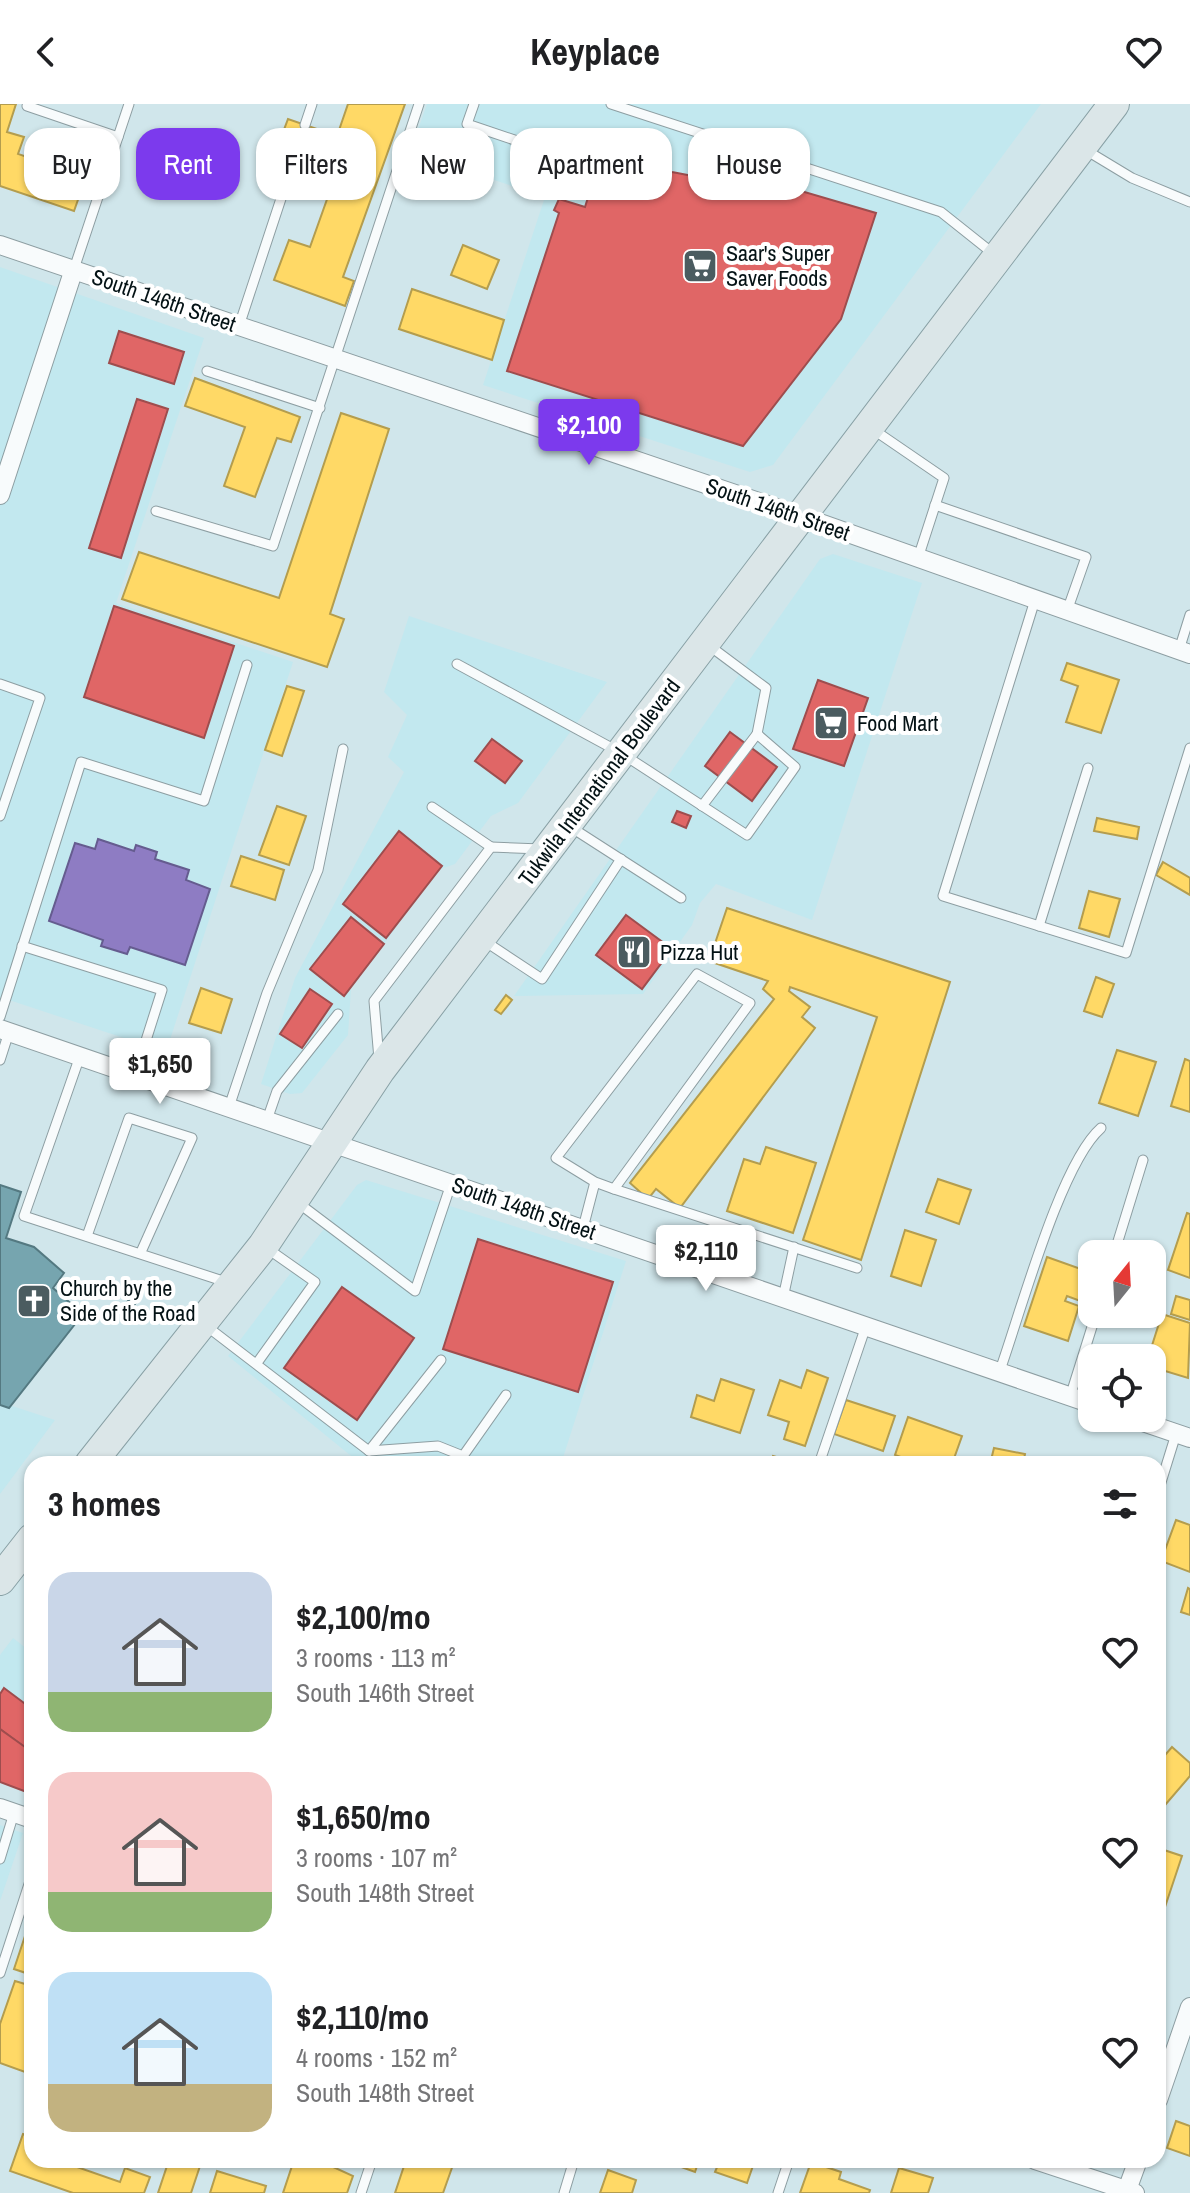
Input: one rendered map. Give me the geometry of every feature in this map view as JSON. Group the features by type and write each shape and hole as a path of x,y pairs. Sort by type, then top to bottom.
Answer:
{"main road":[{"name":"Tukwila International Boulevard","path":"96,1456 263,1246 380,1070 1114,104"},
{"path":"0,1580 24,1549"}],"street":[{"name":"South 146th Street","path":"0,245 800,516 1185,652"},
{"path":"0,495 74,269"},
{"name":"South 148th Street","path":"3,1026 80,1056 1078,1400"},
{"path":"1166,2077 1190,2007"},
{"path":"1059,2168 1131,2192 1136,2168"}],"lane":[{"path":"120,131 129,104"},
{"path":"305,125 312,104"},
{"path":"156,511 273,546 419,104"},
{"path":"474,104 467,124 510,138"},
{"path":"611,104 941,212 997,257"},
{"path":"27,106 92,128"},
{"path":"1081,148 1132,178 1190,202"},
{"path":"74,269 97,200"},
{"path":"239,326 281,200"},
{"path":"207,371 320,408"},
{"path":"868,426 944,478 918,558"},
{"path":"935,505 1086,557 1067,611"},
{"path":"1035,600 943,896 1126,953 1190,748"},
{"path":"1185,652 1190,615"},
{"path":"702,806 757,734 766,688 705,642"},
{"path":"457,664 621,753 747,835 795,767 757,734"},
{"path":"0,1060 3,1026 22,946 81,762 204,801 247,665"},
{"path":"0,684 40,698 0,816"},
{"path":"229,1107 267,993 318,870 343,749"},
{"path":"1039,926 1088,768"},
{"path":"432,807 491,847 548,849"},
{"path":"566,824 681,898"},
{"path":"380,1070 374,1001 491,847"},
{"path":"480,938 542,979 621,859"},
{"path":"22,946 162,990 135,1075"},
{"path":"614,1189 750,1003 697,974 556,1158 595,1182 614,1189 857,1268"},
{"path":"267,1120 277,1091 338,1014"},
{"path":"80,1056 24,1216 141,1252 233,1285"},
{"path":"87,1236 129,1118 192,1138 141,1252"},
{"path":"999,1373 1071,1177 1087,1141 1101,1128"},
{"path":"1118,1240 1143,1160"},
{"path":"583,1228 595,1182"},
{"path":"294,1200 415,1291 452,1183"},
{"path":"257,1363 315,1282 263,1246"},
{"path":"783,1298 794,1247"},
{"path":"203,1323 369,1451 438,1446 463,1456 506,1395"},
{"path":"822,1456 866,1326"},
{"path":"1070,1397 1092,1328"},
{"path":"369,1451 441,1360"},
{"path":"1166,1474 1183,1436"},
{"path":"0,1859 15,1813"},
{"path":"0,1973 24,1900"},
{"path":"361,2193 369,2168"},
{"path":"564,2193 572,2168"},
{"path":"778,2193 786,2168"}],"shaded area":[{"path":"427,104 1041,104 773,465 750,472 483,385 544,200 672,200 672,128 510,128 510,185 494,180 494,128 418,128"},
{"path":"0,267 204,338 116,603 293,662 166,1052 0,997"},
{"path":"833,554 922,583 812,920 716,884 700,903 692,925 643,994 514,996 820,559"},
{"path":"409,616 607,682 518,803 491,816 455,864 438,870 351,989 348,1035 302,1093 290,1094 261,1084 295,978 404,772 388,757 407,715 384,692"},
{"path":"366,1180 626,1261 564,1456 351,1456 228,1356 357,1185"},
{"path":"0,1402 55,1420 28,1456 24,1456 24,1462 0,1494"},
{"path":"13,1638 24,1647 24,1791 0,1783 0,1655"},
{"path":"0,1825 23,1833 0,1901"}],"building: Homes":[{"path":"0,104 16,104 7,132 24,137 18,154 24,156 24,194 0,186"},
{"path":"348,104 405,104 396,128 392,128 392,140 376,185 376,128 340,128"},
{"path":"288,119 314,128 285,128"},
{"path":"41,200 78,200 74,211"},
{"path":"327,200 371,200 343,277 354,281 345,306 274,280 289,240 310,247"},
{"path":"463,245 499,260 487,289 451,275"},
{"path":"412,289 504,320 492,360 399,329"},
{"path":"195,378 300,417 291,442 277,438 255,497 224,486 245,427 185,406"},
{"path":"341,413 389,429 330,614 344,619 327,667 122,599 139,552 279,598"},
{"path":"1067,663 1119,680 1101,733 1066,722 1078,686 1061,680"},
{"path":"287,686 304,691 282,756 265,750"},
{"path":"277,806 306,816 289,865 259,855"},
{"path":"1097,818 1139,827 1137,839 1094,831"},
{"path":"241,856 284,870 275,900 231,886"},
{"path":"1163,862 1190,878 1190,895 1156,875"},
{"path":"1089,891 1120,899 1109,937 1079,928"},
{"path":"727,908 950,982 861,1260 803,1240 877,1017 790,987 789,991 810,1007 802,1017 815,1028 680,1208 656,1189 648,1199 630,1183 774,999 763,989 768,981 709,961"},
{"path":"1096,977 1114,984 1102,1017 1084,1011"},
{"path":"201,988 232,999 221,1033 189,1023"},
{"path":"506,995 512,1000 501,1014 495,1010"},
{"path":"1117,1050 1156,1062 1138,1116 1099,1103"},
{"path":"1185,1059 1190,1061 1190,1112 1171,1106"},
{"path":"766,1147 816,1163 793,1233 727,1211 744,1159 760,1164"},
{"path":"938,1179 971,1190 959,1224 926,1212"},
{"path":"1187,1213 1190,1214 1190,1278 1168,1270"},
{"path":"905,1230 936,1240 921,1286 891,1276"},
{"path":"1047,1257 1078,1268 1078,1300 1067,1296 1065,1301 1078,1306 1068,1341 1024,1326"},
{"path":"1176,1296 1190,1300 1190,1320 1171,1314"},
{"path":"1166,1315 1190,1323 1188,1378 1166,1371 1166,1344 1152,1344 1158,1328 1166,1328"},
{"path":"807,1370 828,1378 805,1446 784,1439 789,1422 768,1415 780,1380 801,1388"},
{"path":"721,1379 754,1390 740,1433 691,1417 697,1395 714,1401"},
{"path":"846,1400 895,1416 883,1451 834,1434"},
{"path":"908,1417 962,1436 955,1456 895,1455"},
{"path":"994,1448 1025,1454 1025,1456 992,1456"},
{"path":"1176,1520 1190,1525 1190,1572 1166,1563 1166,1547"},
{"path":"1190,1589 1190,1615 1181,1612"},
{"path":"1172,1747 1190,1763 1190,1776 1166,1804 1166,1754"},
{"path":"1166,1851 1182,1856 1166,1904"},
{"path":"24,1939 24,1972 14,1969"},
{"path":"15,1981 24,1984 24,2072 0,2063 0,2024"},
{"path":"1176,2121 1190,2126 1190,2156 1167,2148"},
{"path":"23,2134 24,2168 80,2168 120,2182 125,2168 150,2177 144,2193 73,2193 10,2171"},
{"path":"166,2168 199,2168 191,2193 158,2193"},
{"path":"291,2168 336,2168 353,2176 347,2193 283,2193"},
{"path":"403,2168 452,2168 443,2193 395,2193"},
{"path":"717,2168 752,2168 747,2183 715,2172"},
{"path":"809,2168 829,2168 841,2172 839,2179 870,2190 869,2193 800,2193"},
{"path":"899,2168 933,2178 928,2193 891,2193"},
{"path":"608,2170 636,2180 632,2193 600,2193"},
{"path":"217,2171 266,2186 264,2193 210,2193"}],"building: Shops":[{"name":"Saar's Super Saver Foods","path":"672,172 688,175 688,200 810,200 810,194 876,213 841,319 743,446 507,371 559,213 554,210 559,200 585,207 587,200 672,200"},
{"path":"119,331 184,352 174,384 109,363"},
{"path":"137,399 168,409 121,558 89,548"},
{"path":"114,606 234,646 204,738 84,697"},
{"name":"Food Mart","path":"818,680 868,698 844,766 793,749"},
{"path":"730,732 777,767 752,801 705,766"},
{"path":"492,739 522,761 505,783 475,761"},
{"path":"677,811 691,816 686,828 672,822"},
{"path":"399,831 442,866 386,938 343,904"},
{"name":"Pizza Hut","path":"626,915 672,949 642,989 596,955"},
{"path":"351,917 384,944 344,996 310,969"},
{"path":"310,989 332,1004 302,1048 280,1034"},
{"path":"478,1239 613,1282 578,1392 443,1349"},
{"path":"342,1287 414,1338 357,1420 284,1368"},
{"path":"4,1688 24,1703 24,1747 0,1729 0,1694"},
{"path":"0,1729 24,1746 24,1791 0,1782"}],"building: Offices":[{"path":"98,839 134,851 136,845 157,852 155,859 189,870 186,880 210,889 185,965 130,947 127,954 101,946 103,940 49,921 75,843 95,849"}],"building: Public":[{"name":"Church by the Side of the Road","path":"0,1185 21,1192 6,1238 34,1247 64,1273 53,1288 83,1314 9,1408 0,1405"},
{"path":"131,1297 137,1301 127,1315 121,1310"}],"place":[{"name":"Saar's Super Saver Foods","path":"700,266"},
{"name":"Food Mart","path":"831,723"},
{"name":"Pizza Hut","path":"634,952"},
{"name":"Church by the Side of the Road","path":"34,1301"}]}
